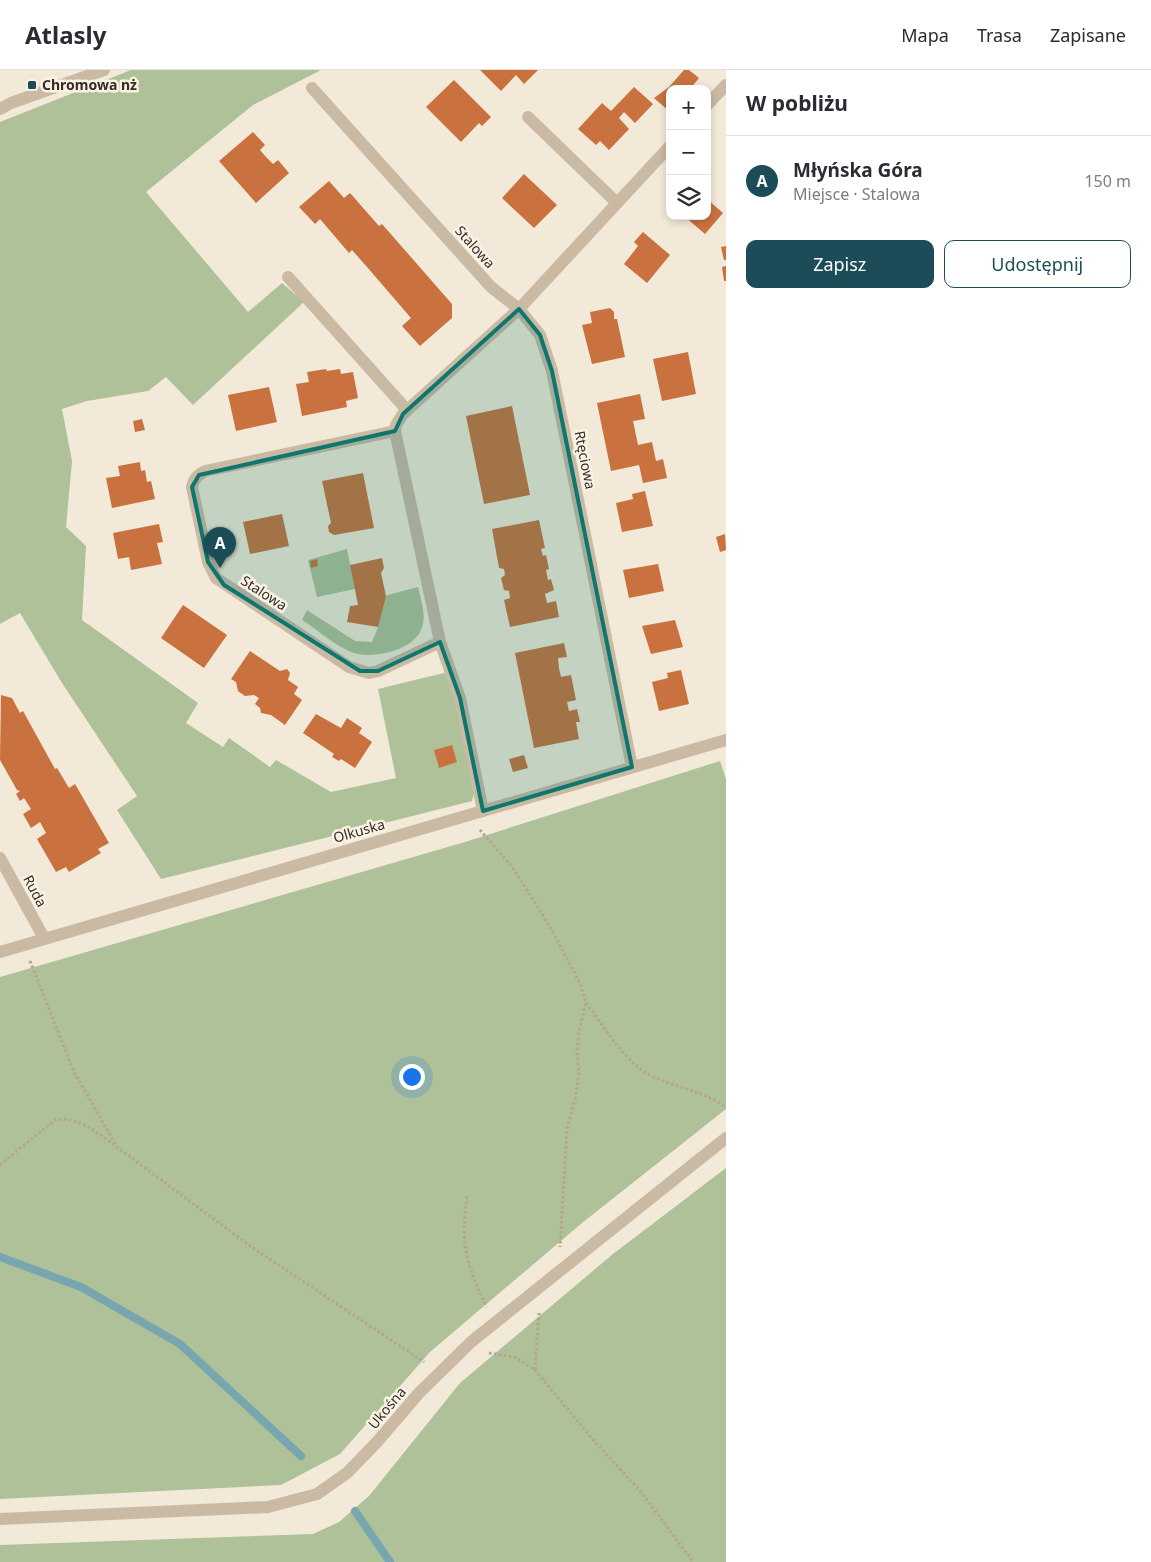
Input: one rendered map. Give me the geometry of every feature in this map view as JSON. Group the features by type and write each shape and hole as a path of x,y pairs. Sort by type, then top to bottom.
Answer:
{"street":[{"path":"0,109 11,103 104,70"},
{"path":"711,101 726,84"},
{"name":"Stalowa","path":"312,88 491,287 519,309"},
{"path":"528,117 617,203"},
{"path":"483,810 460,698 440,642 396,431 399,418 519,309 666,150"},
{"path":"288,277 407,410"},
{"name":"Rtęciowa","path":"519,309 540,336 552,371 632,767"},
{"name":"Stalowa","path":"396,431 198,474 192,487 211,570 224,585 349,667 360,671 378,671 440,642"},
{"name":"Olkuska","path":"0,952 726,740"},
{"name":"Ruda","path":"0,858 44,938"},
{"name":"Ukośna","path":"0,1519 268,1507 317,1494 347,1473 439,1372 458,1355 726,1138"}],"path":[{"path":"479,830 513,868 550,927 580,983 586,1003 629,1059 654,1077 698,1092 726,1108"},
{"path":"22,945 74,1072 117,1147"},
{"path":"560,1251 567,1128 575,1100 579,1072 576,1054 578,1032 586,1003"},
{"path":"0,1165 23,1148 47,1124 55,1120 66,1118 95,1130 250,1246 439,1372"},
{"path":"467,1196 462,1224 463,1242 472,1278 488,1309"},
{"path":"535,1370 540,1307"},
{"path":"458,1355 486,1352 501,1354 525,1362 535,1370 595,1442 642,1493 693,1562"}],"highlighted area":[{"path":"519,309 540,335 552,371 632,767 483,811 460,698 440,642 378,671 360,671 224,585 208,562 192,487 199,475 395,431 403,414"}],"green space":[{"path":"131,70 321,70 253,105 146,192 248,312 282,283 304,302 193,405 166,377 148,391 87,401 62,409 72,461 66,527 86,546 82,620 198,703 186,723 223,747 229,738 270,767 276,760 331,792 396,778 378,689 448,672 475,789 472,801 161,879 117,810 137,796 62,683 20,613 0,624 0,122"},
{"path":"347,549 355,589 317,597 308,560"},
{"path":"418,587 423,610 420,632 408,644 390,652 371,655 354,653 334,643 302,620 307,610 355,641 372,642 378,627 384,596"},
{"path":"720,761 726,779 726,1109 582,1223 430,1352 340,1454 281,1485 0,1499 0,977 465,842"},
{"path":"726,1168 726,1562 0,1562 0,1545 313,1534 339,1522 369,1496 460,1383 613,1254"}],"building":[{"path":"480,70 538,70 524,84 516,75 501,91"},
{"path":"684,70 689,70 699,78 693,85 671,85"},
{"path":"454,80 491,117 482,126 479,123 461,142 426,107"},
{"path":"634,87 653,104 635,123 624,112 619,118 629,129 609,150 600,141 596,145 578,129 602,103 611,111"},
{"path":"666,89 666,108 654,98"},
{"path":"253,132 265,145 260,150 266,157 273,164 278,160 289,173 256,203 219,161"},
{"path":"524,174 557,205 534,228 502,198"},
{"path":"329,181 344,198 350,193 379,226 382,224 452,304 452,318 420,346 402,326 411,318 367,267 352,250 349,253 320,219 315,224 299,207"},
{"path":"711,202 723,213 705,234 689,220 711,220"},
{"path":"643,232 670,255 647,283 624,264 638,246 634,242"},
{"path":"726,246 726,260 724,260 721,247"},
{"path":"726,266 726,281 724,281 722,267"},
{"path":"610,308 614,312 614,319 617,319 625,357 592,364 582,325 592,323 590,312"},
{"path":"688,352 696,394 662,401 653,359"},
{"path":"326,369 327,371 340,369 341,374 353,372 358,398 346,401 347,407 302,416 296,384 309,382 307,372"},
{"path":"269,387 277,422 236,431 228,395"},
{"path":"640,394 645,419 633,421 638,445 652,442 656,461 663,459 667,478 643,483 639,465 611,471 597,403"},
{"path":"512,406 530,495 484,504 466,416"},
{"path":"142,419 145,430 135,432 133,421"},
{"path":"140,462 141,471 145,470 147,482 151,481 155,499 112,508 106,478 120,476 118,466"},
{"path":"363,473 374,528 334,535 329,532 328,526 331,523 322,481"},
{"path":"645,491 653,526 622,532 616,503 633,499 632,494"},
{"path":"282,514 289,546 250,554 243,522"},
{"path":"539,520 545,548 541,549 543,556 546,555 549,569 546,570 548,580 551,579 554,590 545,594 547,603 556,601 559,617 510,627 504,600 510,598 509,591 504,590 501,578 505,575 504,569 499,568 492,529"},
{"path":"159,524 163,542 157,543 162,564 131,570 129,557 118,559 113,533"},
{"path":"725,534 726,550 720,552 716,537"},
{"path":"382,558 384,568 381,573 386,596 378,627 347,622 350,606 358,605 350,565"},
{"path":"317,559 318,566 311,568 310,561"},
{"path":"658,564 664,591 629,598 623,570"},
{"path":"183,605 227,635 204,668 161,638"},
{"path":"675,620 683,647 651,654 642,626"},
{"path":"564,643 567,657 558,658 559,668 561,677 571,675 576,700 567,702 569,711 577,709 580,722 576,722 579,739 534,748 515,653"},
{"path":"250,651 280,671 287,669 290,673 288,680 298,687 294,694 302,700 285,725 271,715 261,713 260,708 255,704 259,698 254,695 245,696 238,691 236,682 231,679"},
{"path":"681,670 689,704 659,711 652,682 668,678 667,673"},
{"path":"1,695 12,698 20,713 23,711 55,769 57,768 69,788 75,784 109,843 98,849 101,853 69,872 66,867 56,872 37,839 46,833 40,822 31,828 23,814 31,809 24,798 20,801 16,794 20,791 17,790 0,760"},
{"path":"316,714 341,728 347,718 362,728 359,733 372,742 355,768 341,759 339,761 332,757 334,754 303,733"},
{"path":"452,745 457,762 439,768 434,750"},
{"path":"524,755 528,768 513,772 509,759"}],"waterway":[{"path":"0,1257 81,1287 180,1344 301,1456"},
{"path":"355,1511 390,1562"}],"place":[{"name":"Chromowa nż","path":"32,85"},
{"name":"Młyńska Góra","path":"220,568"}]}
